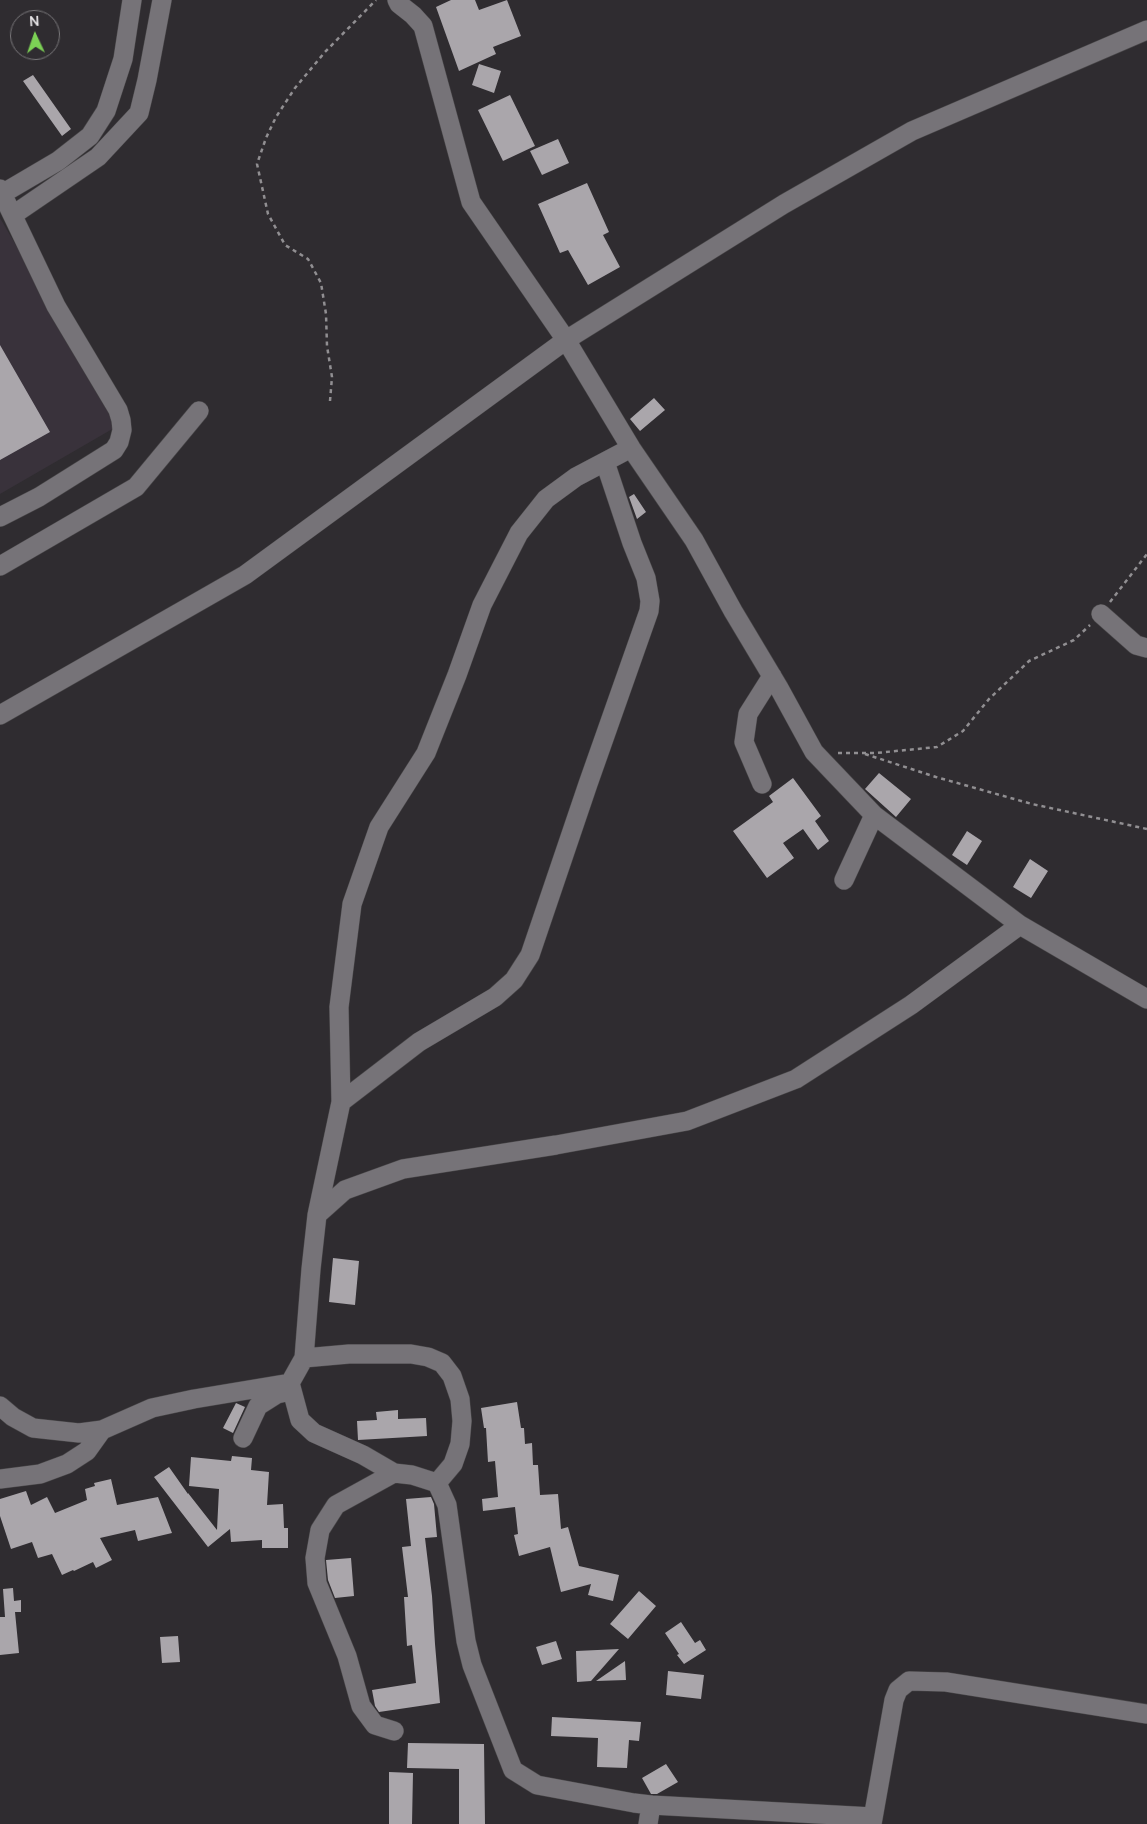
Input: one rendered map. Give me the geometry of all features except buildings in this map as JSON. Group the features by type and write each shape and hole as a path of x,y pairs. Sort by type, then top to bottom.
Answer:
{"street":[{"path":"0,517 39,497 114,450 119,442 122,420 118,410 56,306 1,192 58,161 90,136 106,111 123,59 132,0"},
{"path":"13,215 98,157 139,113 162,0"},
{"path":"397,0 423,26 471,202 566,340 631,448 694,540 732,611 772,676 814,752 874,815 1020,925 1147,999"},
{"path":"0,714 245,575 566,340 784,204 912,131 1147,30"},
{"path":"0,566 136,487 199,411"},
{"path":"243,1438 258,1406 291,1387 304,1358 316,1215 341,1102 339,1007 352,904 380,827 426,753 482,605 519,533 546,499 576,477 631,448"},
{"path":"341,1102 419,1042 496,997 514,980 530,955 649,611 650,602 646,578 605,462"},
{"path":"1101,614 1136,645 1147,648"},
{"path":"762,784 744,742 748,714 772,676"},
{"path":"844,880 874,815"},
{"path":"316,1215 345,1190 403,1169 688,1122 796,1079 912,1005 1020,925"},
{"path":"304,1358 349,1354 410,1354 428,1357 442,1363 452,1376 458,1392 462,1421 460,1444 453,1464 437,1483"},
{"path":"0,1406 13,1417 33,1428 54,1432 80,1433 102,1430 152,1408 194,1399 291,1387"},
{"path":"291,1387 300,1420 314,1433 363,1455 394,1473 412,1474 437,1483 447,1505 466,1641 472,1665 513,1770 536,1785 634,1803 873,1820 894,1700 898,1690 909,1681 946,1682 1147,1714"},
{"path":"1,1481 40,1474 67,1464 87,1451 102,1430"},
{"path":"394,1473 336,1505 320,1530 315,1558 317,1583 347,1656 361,1706 375,1725 394,1731"},
{"path":"648,1824 651,1804"}],"path":[{"path":"330,401 332,377 321,283 308,259 284,245 268,214 257,164 276,117 295,88 325,52 376,0"},
{"path":"814,752 876,753 937,747 963,731 988,699 1029,662 1074,640 1101,614 1147,554"},
{"path":"862,753 936,777 1032,804 1147,829"}],"shaded area":[{"path":"0,218 121,424 0,494"}]}
